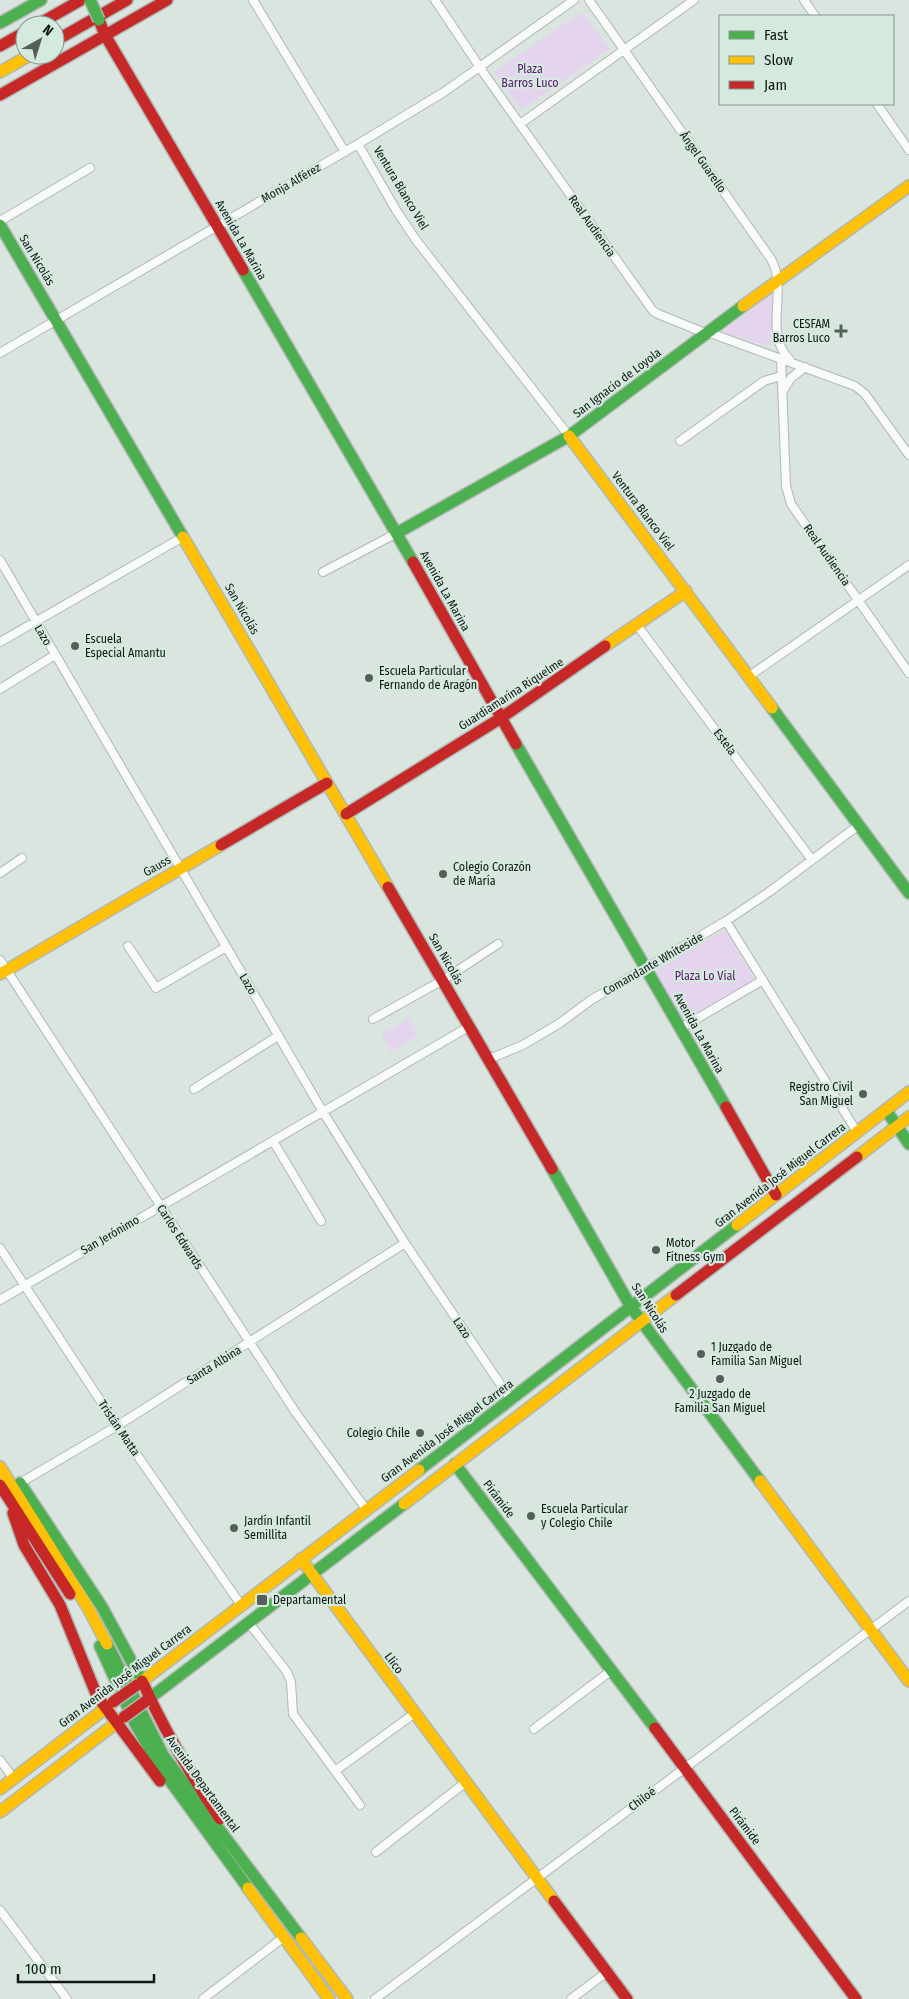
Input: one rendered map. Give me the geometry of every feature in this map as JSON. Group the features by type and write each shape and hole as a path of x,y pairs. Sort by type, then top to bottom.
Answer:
{"main road":[{"path":"0,23 41,0"},
{"path":"55,15 81,0"},
{"name":"Avenida La Marina","path":"90,0 105,35 397,534 595,883 647,969 776,1195"},
{"path":"65,35 126,0"},
{"path":"0,95 167,0"},
{"path":"0,46 15,38"},
{"path":"0,72 15,64"},
{"name":"San Ignacio de Loyola","path":"397,534 569,436 705,333 909,186"},
{"name":"San Nicolás","path":"0,223 470,1026 631,1307 909,1680"},
{"name":"Ventura Blanco Viel","path":"569,436 909,893"},
{"name":"Guardiamarina Riquelme","path":"346,814 502,718 686,591"},
{"name":"Gauss","path":"3,972 327,783"},
{"name":"Gran Avenida José Miguel Carrera","path":"0,1789 441,1453 909,1092"},
{"path":"886,1110 909,1144"},
{"path":"0,1812 909,1117"},
{"name":"Pirámide","path":"441,1453 455,1464 612,1670 856,1999"},
{"path":"0,1460 20,1483 102,1607 148,1699 185,1766 264,1880 290,1922"},
{"name":"Avenida Departamental","path":"0,1467 87,1606 123,1673 163,1755 347,1999"},
{"path":"2,1491 24,1545 60,1605 97,1696 109,1705 121,1720 238,1886 275,1924"},
{"name":"Avenida Departamental","path":"2,1491 87,1623 135,1723 158,1764 329,1999"},
{"name":"Llico","path":"301,1559 627,1999"}],"street":[{"path":"253,0 345,152"},
{"name":"Real Audiencia","path":"434,0 653,311 705,333 713,334 781,358 786,486 791,504 909,674"},
{"name":"Monja Alférez","path":"0,353 345,152 444,92 574,0"},
{"name":"Ángel Guarello","path":"589,0 771,259 776,269 778,280 776,337"},
{"path":"520,124 694,0"},
{"path":"804,0 814,15"},
{"path":"878,105 909,150"},
{"name":"Ventura Blanco Viel","path":"358,144 405,225 569,436"},
{"name":"San Nicolás","path":"0,223 90,168"},
{"path":"762,352 773,346 776,337"},
{"path":"776,337 783,352 794,363"},
{"path":"781,358 855,386 863,391 909,455"},
{"path":"782,392 791,378 805,367"},
{"path":"680,441 764,381 781,376"},
{"name":"San Ignacio de Loyola","path":"322,572 397,534"},
{"path":"0,642 183,537"},
{"name":"Lazo","path":"0,560 323,1112 405,1243 510,1400"},
{"path":"748,677 909,565"},
{"name":"Estela","path":"637,625 812,860"},
{"path":"0,690 55,655"},
{"name":"Comandante Whiteside","path":"489,1060 522,1045 560,1023 591,1000 647,969 726,921 859,825"},
{"path":"0,873 22,858"},
{"path":"726,921 857,1132"},
{"path":"373,1019 443,980 498,944"},
{"path":"128,946 156,988 226,947"},
{"name":"Carlos Edwards","path":"0,960 3,972 160,1206 310,1435 366,1509"},
{"path":"681,1028 763,980"},
{"name":"San Jerónimo","path":"0,1300 470,1026"},
{"path":"194,1089 278,1036"},
{"path":"273,1141 321,1221"},
{"name":"Santa Albina","path":"20,1483 117,1426 405,1243"},
{"name":"Tristán Matta","path":"0,1248 117,1426 242,1605"},
{"name":"Chiloé","path":"375,1999 909,1601"},
{"path":"249,1623 287,1672 291,1682 294,1714 360,1805"},
{"path":"534,1730 612,1670"},
{"path":"336,1771 415,1713"},
{"path":"0,1760 14,1779"},
{"path":"376,1852 466,1782"},
{"path":"0,1910 67,1999"},
{"path":"204,1999 284,1937"},
{"path":"571,1999 607,1972"}],"green space":[{"name":"Plaza Barros Luco","path":"582,12 610,49 521,110 494,72"},
{"path":"772,294 772,340 766,346 722,332"},
{"name":"Plaza Lo Vial","path":"725,929 755,980 684,1023 654,972"},
{"path":"408,1019 418,1035 391,1052 381,1035"}],"traffic: fast":[{"path":"0,23 41,0"},
{"path":"90,0 99,20"},
{"path":"0,225 183,537"},
{"path":"243,270 413,562"},
{"path":"397,533 569,436 743,306"},
{"path":"772,708 909,893"},
{"path":"516,744 726,1107"},
{"path":"886,1110 909,1144"},
{"path":"552,1169 631,1307 760,1481"},
{"path":"419,1470 737,1225"},
{"path":"455,1464 655,1728"},
{"path":"20,1483 102,1607 142,1681"},
{"path":"146,1701 404,1504"},
{"path":"107,1644 163,1755 301,1938"},
{"path":"100,1646 135,1723 158,1764 248,1888"}],"traffic: slow":[{"path":"0,72 15,64"},
{"path":"743,306 909,186"},
{"path":"569,436 772,708"},
{"path":"183,537 388,887"},
{"path":"605,646 686,591"},
{"path":"0,974 221,845"},
{"path":"737,1225 909,1092"},
{"path":"857,1157 909,1117"},
{"path":"404,1504 676,1295"},
{"path":"0,1467 87,1606 107,1644"},
{"path":"137,1685 419,1470"},
{"path":"760,1481 909,1681"},
{"path":"301,1559 554,1901"},
{"path":"0,1789 111,1704"},
{"path":"0,1812 124,1717"},
{"path":"248,1888 329,1999"},
{"path":"301,1938 347,1999"}],"traffic: jam":[{"path":"55,15 81,0"},
{"path":"65,35 127,0"},
{"path":"0,95 167,0"},
{"path":"99,20 105,35 243,270"},
{"path":"0,46 15,38"},
{"path":"413,562 516,744"},
{"path":"346,814 501,718 605,646"},
{"path":"221,845 327,783"},
{"path":"388,887 552,1169"},
{"path":"726,1107 776,1195"},
{"path":"676,1295 857,1157"},
{"path":"0,1485 70,1594"},
{"path":"13,1513 24,1545 60,1605 97,1696 160,1781"},
{"path":"142,1681 178,1752 220,1819"},
{"path":"113,1702 137,1685"},
{"path":"124,1717 146,1701"},
{"path":"655,1728 856,1999"},
{"path":"554,1901 627,1999"}],"place":[{"name":"CESFAM Barros Luco","path":"841,331"},
{"name":"Escuela Especial Amantu","path":"75,646"},
{"name":"Escuela Particular Fernando de Aragón","path":"369,678"},
{"name":"Colegio Corazón de María","path":"443,874"},
{"name":"Registro Civil San Miguel","path":"863,1094"},
{"name":"Motor Fitness Gym","path":"656,1250"},
{"name":"1 Juzgado de Familia San Miguel","path":"701,1354"},
{"name":"2 Juzgado de Familia San Miguel","path":"720,1379"},
{"name":"Colegio Chile","path":"420,1433"},
{"name":"Escuela Particular y Colegio Chile","path":"531,1516"},
{"name":"Jardín Infantil Semillita","path":"234,1528"},
{"name":"Departamental","path":"262,1600"}]}
